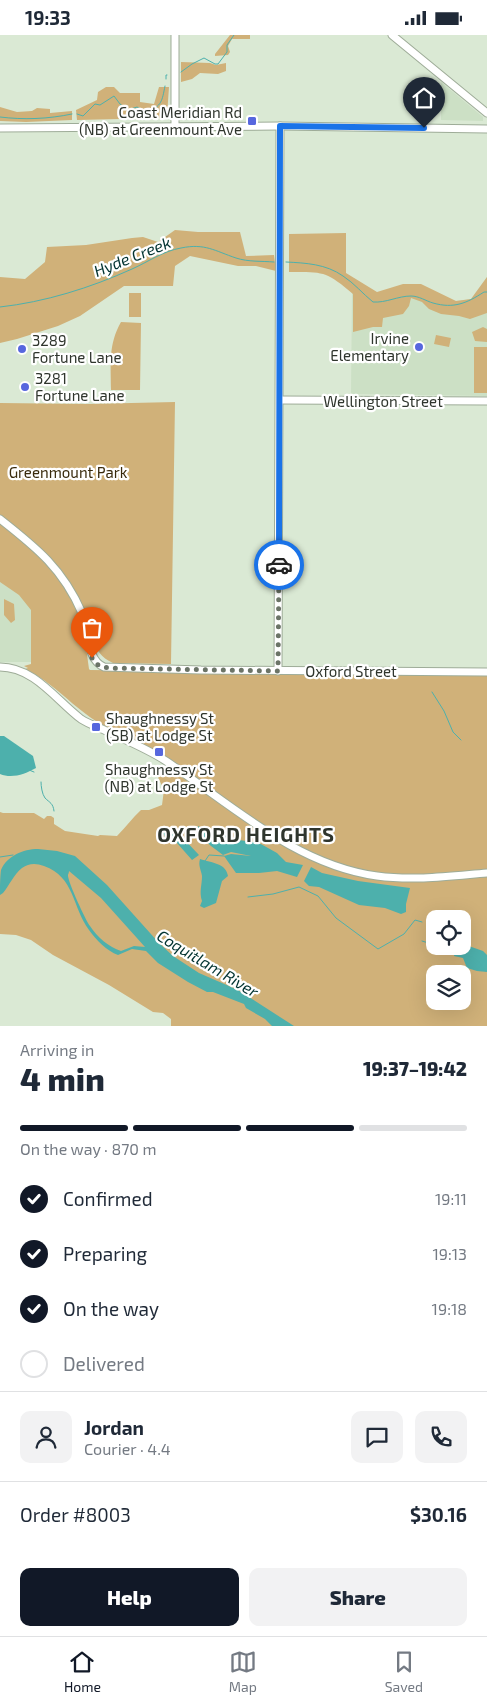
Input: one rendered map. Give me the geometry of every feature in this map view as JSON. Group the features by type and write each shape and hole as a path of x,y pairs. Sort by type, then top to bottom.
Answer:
{"street":[{"path":"175,35 175,127"},
{"path":"392,35 487,113"},
{"path":"278,671 280,126"},
{"path":"0,128 280,126 487,129"},
{"name":"Wellington Street","path":"280,400 487,401"},
{"name":"Oxford Street","path":"0,519 44,556 61,574 83,616 92,658 100,666 111,668 278,671 487,672"},
{"path":"0,667 18,670 34,678 82,719 164,760 278,838 310,857 347,870 393,878 487,873"}],"shaded area":[{"path":"441,82 483,117 483,121 441,120"},
{"name":"Irvine Elementary","path":"487,277 487,396 351,394 352,293 456,301 471,299"},
{"path":"0,575 35,600 38,662 0,662"}],"green space":[{"path":"230,35 250,35 250,39 232,39 228,46 230,52 228,55 215,56 215,54"},
{"path":"181,62 216,65 226,63 226,71 218,74 200,73 192,79 181,82"},
{"path":"106,87 114,87 120,93 140,93 140,102 154,104 159,87 169,87 167,116 164,118 77,120 76,110 97,100 98,92"},
{"path":"0,107 17,112 32,111 37,108 50,109 50,113 72,111 72,120 0,121"},
{"path":"175,230 240,232 246,256 274,255 276,271 256,266 238,266 190,256 175,266 173,286 124,286 80,316 58,326 0,343 0,277 25,279 45,262 47,247 86,245 143,237 158,242"},
{"path":"346,233 346,273 377,292 403,284 421,284 456,301 471,299 487,277 487,313 470,319 441,314 429,309 422,302 411,298 409,306 403,314 383,318 382,327 373,327 353,332 353,294 337,281 324,274 289,272 289,234"},
{"path":"129,293 141,293 141,317 129,317"},
{"path":"121,322 141,323 140,390 111,390 112,347"},
{"path":"483,327 487,329 487,342 475,341 472,332"},
{"path":"436,335 451,338 449,347 434,344"},
{"path":"474,347 487,347 487,393 474,393"},
{"name":"Greenmount Park","path":"175,402 171,664 113,663 105,658 93,640 90,608 79,614 90,670 487,674 487,1026 171,1026 171,1019 163,1013 153,1012 109,985 53,955 31,940 16,935 0,934 0,812 34,813 44,819 47,816 51,816 54,818 54,824 65,831 98,836 117,836 141,810 149,810 162,805 164,790 155,771 158,767 168,770 171,762 123,733 96,721 38,676 25,669 28,668 24,666 31,664 31,610 19,595 0,582 0,403 88,404"},
{"path":"4,599 14,604 15,620 11,623 4,615"}],"water":[{"path":"0,736 4,736 33,756 36,768 18,775 0,774"},
{"path":"198,826 207,831 221,833 239,840 259,843 277,853 286,862 303,865 297,877 277,871 236,873 224,856 231,854 251,856 231,852 223,855 197,833"},
{"path":"166,831 181,836 199,855 192,860 177,843 165,837 163,833"},
{"name":"Coquitlam River","path":"32,849 57,851 75,856 107,885 173,956 199,973 238,990 294,1026 272,1026 265,1019 246,1008 244,1004 213,992 207,992 188,982 158,963 146,951 132,949 118,955 110,951 98,941 83,921 72,894 62,877 44,866 33,864 22,868 0,895 1,870 4,865 16,854","holes":["69,871 101,898 145,947 134,946 121,951 100,938 90,926 73,892 68,878"]},
{"path":"200,859 221,866 228,876 222,881 216,903 204,908 200,906 202,901 202,876 199,866"},
{"path":"311,867 322,873 358,881 410,888 406,912 401,914 385,908 359,905 319,887 309,886 304,881"},
{"path":"471,947 483,951 487,955 487,972 471,969 471,965 466,965 463,958 454,956 471,955"}],"waterway":[{"path":"181,72 204,58 218,64 227,52 227,45 234,35"},
{"path":"166,79 167,75"},
{"path":"77,114 83,116 95,104 100,105 114,96 128,110 137,107 147,112 156,108 163,96 165,86"},
{"path":"0,117 36,119 72,114"},
{"name":"Hyde Creek","path":"0,307 34,302 84,288 181,248 197,246 250,261 274,262"},
{"name":"Hyde Creek","path":"286,262 316,265 330,269 351,282 373,302 411,296 441,305 454,305 466,302 487,292"},
{"path":"432,692 444,711 453,732 461,740"},
{"path":"29,770 34,772"},
{"path":"41,782 44,796 52,805 54,811"},
{"path":"0,857 13,855"},
{"path":"205,861 209,855 224,856"},
{"path":"248,897 273,894 299,887 318,896 336,918 378,949 404,934 415,920 422,922"},
{"path":"422,941 426,942"}],"way so far":[{"path":"92,658 98,665 108,668 278,671 279,565"}],"place":[{"name":"Coast Meridian Rd (NB) at Greenmount Ave","path":"252,121"},
{"name":"Irvine Elementary","path":"419,347"},
{"name":"3289 Fortune Lane","path":"22,349"},
{"name":"3281 Fortune Lane","path":"25,387"},
{"name":"Shaughnessy St (SB) at Lodge St","path":"96,727"},
{"name":"Shaughnessy St (NB) at Lodge St","path":"159,752"}],"district":[{"name":"OXFORD HEIGHTS","path":"246,834"}],"route":[{"path":"279,565 280,126 424,128"}]}
